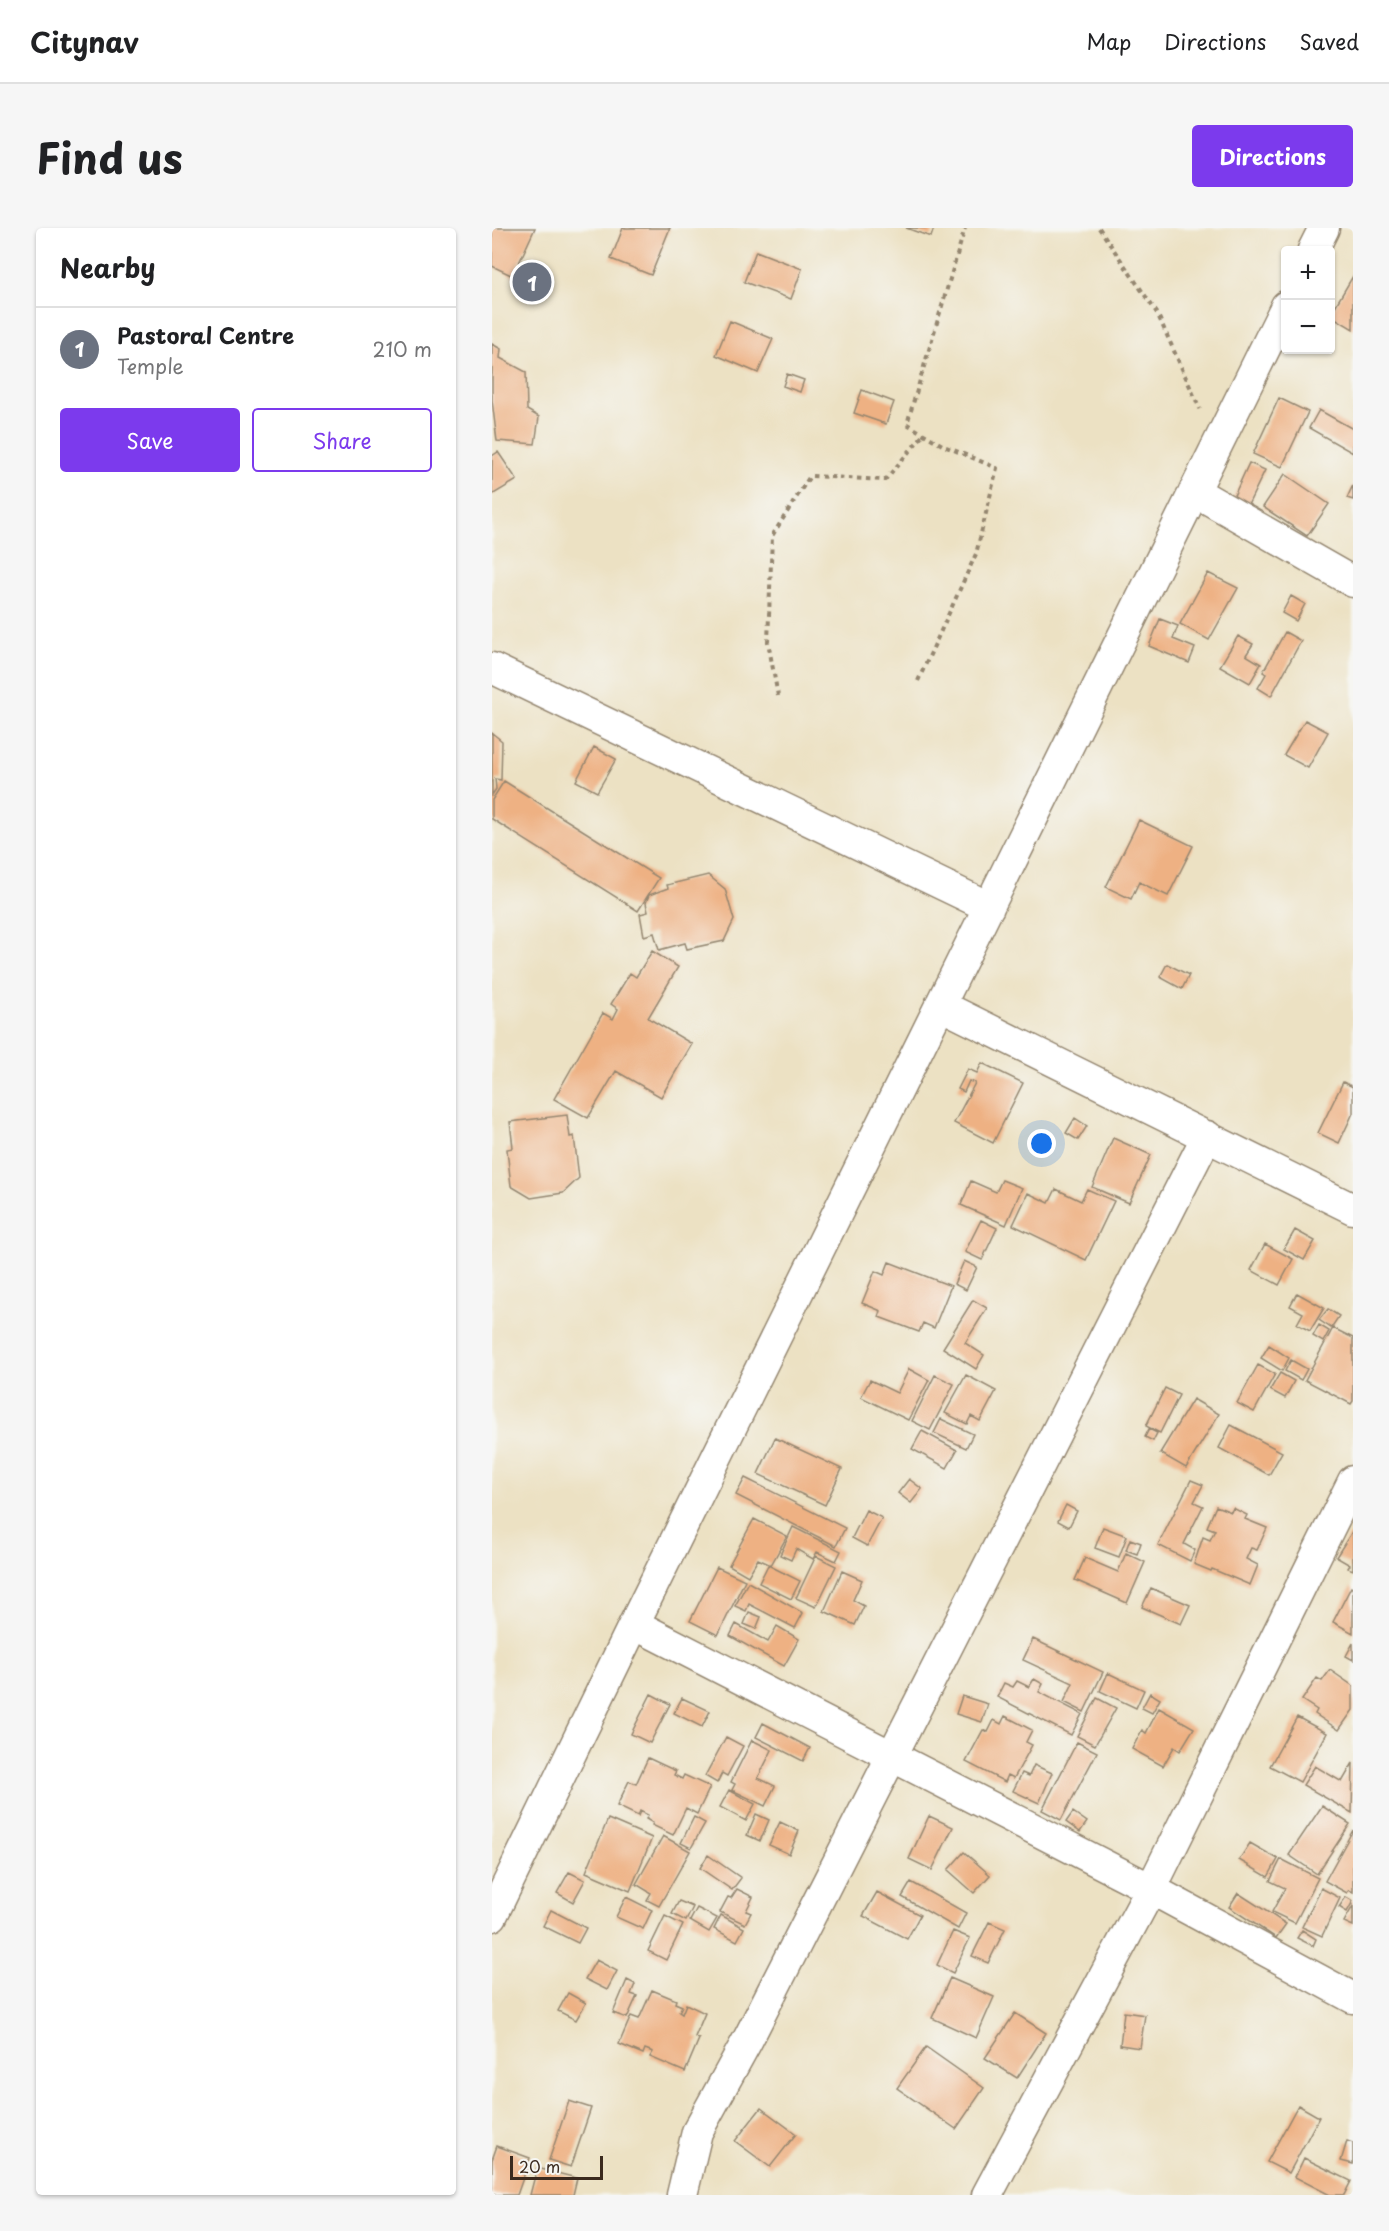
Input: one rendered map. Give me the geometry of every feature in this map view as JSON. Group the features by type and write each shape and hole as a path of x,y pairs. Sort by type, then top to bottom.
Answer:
{"street":[{"path":"1315,246 1324,228"},
{"path":"492,1916 1281,316"},
{"path":"1194,491 1353,582"},
{"path":"492,668 988,907"},
{"path":"940,1005 1353,1209"},
{"path":"682,2195 697,2132 747,2041 1207,1136"},
{"path":"987,2195 1151,1889 1353,1481"},
{"path":"634,1624 1151,1889 1353,1998"}],"path":[{"path":"918,681 976,554 997,468 944,446 907,424 965,228"},
{"path":"1099,228 1156,313 1216,446"},
{"path":"778,696 768,642 772,536 810,476 885,480 924,434"}],"building":[{"path":"492,228 535,228 513,276 492,266"},
{"path":"623,228 670,228 651,275 611,259"},
{"path":"906,228 934,228 931,237"},
{"path":"756,251 802,269 791,299 744,282"},
{"path":"1353,276 1353,329 1335,318 1335,307"},
{"path":"730,321 773,339 758,373 716,355"},
{"path":"492,344 501,349 500,358 526,372 527,410 539,417 535,444 497,441 492,400"},
{"path":"787,374 804,380 800,392 783,386"},
{"path":"862,390 894,402 886,424 854,413"},
{"path":"1279,398 1308,412 1282,467 1253,454"},
{"path":"1319,410 1353,429 1353,453 1309,428"},
{"path":"498,452 517,480 492,495 492,456"},
{"path":"1249,463 1265,470 1248,505 1233,498"},
{"path":"1285,474 1329,504 1307,536 1263,507"},
{"path":"1353,485 1353,500 1347,498"},
{"path":"1208,573 1238,588 1209,640 1180,624"},
{"path":"1291,596 1305,604 1296,621 1282,613"},
{"path":"1160,619 1178,626 1173,639 1195,648 1189,663 1149,646"},
{"path":"1285,632 1301,641 1271,696 1258,688 1266,674 1263,672"},
{"path":"1238,636 1253,644 1246,655 1261,664 1250,683 1220,666"},
{"path":"1305,720 1328,732 1308,768 1284,755"},
{"path":"492,733 502,741 501,780 495,779 496,789 492,795"},
{"path":"594,747 616,759 597,792 576,781"},
{"path":"504,781 659,878 638,911 492,819 492,800"},
{"path":"1139,820 1193,846 1168,896 1139,882 1131,899 1106,887"},
{"path":"708,875 725,889 734,920 724,941 687,949 685,943 659,950 654,933 644,936 640,914 648,912 646,903 649,895 668,888 667,885"},
{"path":"652,951 678,967 648,1018 692,1044 661,1097 616,1071 588,1118 554,1099 603,1013 613,1019 618,1009 611,1004 630,973 636,977"},
{"path":"1167,964 1189,975 1182,989 1160,977"},
{"path":"982,1063 1023,1083 993,1143 954,1123 975,1083 969,1081 964,1092 958,1089 968,1069 977,1073"},
{"path":"1343,1082 1353,1087 1353,1113 1339,1143 1318,1133"},
{"path":"567,1115 570,1137 574,1136 579,1178 563,1193 531,1198 511,1186 507,1149 513,1148 510,1122"},
{"path":"1075,1118 1087,1126 1078,1140 1066,1133"},
{"path":"1113,1138 1151,1155 1129,1203 1092,1187"},
{"path":"1002,1180 1022,1188 1006,1225 961,1205 971,1181 996,1192"},
{"path":"1056,1189 1081,1201 1087,1189 1114,1201 1086,1260 1013,1225 1028,1193 1049,1203"},
{"path":"981,1220 997,1228 982,1260 965,1252"},
{"path":"1295,1230 1315,1241 1304,1260 1284,1249"},
{"path":"1265,1244 1293,1259 1279,1285 1251,1270"},
{"path":"964,1261 977,1267 966,1290 954,1284"},
{"path":"889,1262 951,1286 934,1328 923,1323 919,1332 879,1317 881,1311 862,1303 875,1271 884,1275"},
{"path":"1297,1293 1324,1308 1310,1331 1297,1324 1303,1313 1290,1306"},
{"path":"973,1300 987,1308 965,1343 984,1355 976,1369 943,1348"},
{"path":"1328,1309 1339,1316 1331,1328 1319,1320"},
{"path":"1319,1325 1329,1331 1323,1342 1313,1336"},
{"path":"1333,1328 1353,1338 1353,1401 1351,1404 1305,1380"},
{"path":"1269,1345 1289,1358 1282,1371 1261,1358"},
{"path":"1291,1360 1307,1369 1301,1380 1285,1371"},
{"path":"1258,1365 1275,1374 1254,1412 1237,1403"},
{"path":"909,1369 929,1380 908,1420 861,1397 870,1380 897,1393"},
{"path":"1280,1373 1294,1381 1285,1398 1270,1390"},
{"path":"935,1375 954,1384 930,1430 912,1421"},
{"path":"966,1375 996,1391 980,1421 971,1416 967,1424 945,1413"},
{"path":"1165,1388 1179,1395 1160,1433 1146,1426"},
{"path":"1193,1399 1219,1414 1186,1468 1160,1453"},
{"path":"941,1419 973,1434 966,1448 934,1433"},
{"path":"1231,1425 1282,1452 1269,1475 1219,1448"},
{"path":"1149,1429 1157,1433 1153,1441 1145,1437"},
{"path":"922,1431 957,1450 947,1468 912,1449"},
{"path":"775,1438 842,1469 825,1505 758,1474"},
{"path":"745,1478 845,1528 836,1546 736,1495"},
{"path":"909,1479 922,1489 911,1503 898,1493"},
{"path":"1191,1480 1203,1485 1194,1502 1203,1506 1184,1544 1195,1550 1190,1561 1158,1545"},
{"path":"1066,1505 1077,1511 1069,1527 1058,1521"},
{"path":"1216,1506 1231,1512 1233,1508 1247,1515 1245,1519 1267,1528 1257,1550 1251,1548 1246,1559 1258,1565 1250,1585 1194,1564 1203,1537 1210,1540 1215,1530 1207,1527"},
{"path":"866,1510 882,1518 867,1546 852,1538"},
{"path":"754,1519 787,1536 771,1565 758,1559 748,1576 729,1565"},
{"path":"793,1527 841,1551 836,1561 817,1552 813,1559 796,1549 791,1560 780,1555"},
{"path":"1103,1527 1127,1536 1119,1557 1095,1548"},
{"path":"1353,1530 1353,1570 1348,1568 1350,1565 1336,1557"},
{"path":"1130,1539 1141,1543 1137,1554 1126,1550"},
{"path":"1126,1553 1145,1562 1127,1603 1075,1580 1085,1558 1118,1572"},
{"path":"816,1556 836,1566 816,1607 796,1598"},
{"path":"768,1565 800,1581 791,1599 759,1583"},
{"path":"717,1567 745,1580 718,1635 690,1621"},
{"path":"842,1571 862,1580 853,1600 864,1606 855,1625 824,1611"},
{"path":"748,1582 803,1613 795,1628 749,1604 746,1611 735,1606"},
{"path":"1351,1587 1353,1589 1353,1633 1333,1622"},
{"path":"1151,1588 1190,1605 1181,1624 1142,1607"},
{"path":"749,1612 761,1617 756,1629 744,1624"},
{"path":"736,1624 768,1642 777,1626 799,1639 784,1666 730,1636"},
{"path":"1033,1639 1103,1672 1084,1712 1064,1702 1073,1683 1023,1660"},
{"path":"1353,1643 1353,1660 1346,1656"},
{"path":"1330,1670 1353,1686 1353,1710 1339,1730 1315,1714 1317,1710 1302,1700 1317,1678 1322,1681"},
{"path":"1108,1673 1144,1690 1136,1708 1100,1691"},
{"path":"1034,1679 1043,1684 1039,1692 1082,1714 1071,1735 997,1697 1004,1683 1013,1687 1017,1681 1029,1687"},
{"path":"1150,1693 1160,1699 1152,1713 1142,1708"},
{"path":"651,1694 670,1704 650,1743 631,1734"},
{"path":"962,1696 988,1704 982,1722 956,1714"},
{"path":"682,1698 710,1711 702,1727 674,1713"},
{"path":"1097,1698 1116,1708 1095,1745 1077,1736"},
{"path":"1159,1708 1194,1728 1180,1751 1174,1747 1163,1766 1132,1749 1142,1730 1146,1733"},
{"path":"1005,1716 1032,1730 1026,1742 1032,1745 1014,1778 1008,1775 1005,1782 966,1762 983,1730 988,1732 994,1720 1001,1724"},
{"path":"1297,1717 1327,1733 1300,1782 1270,1766"},
{"path":"763,1723 810,1748 803,1761 756,1737"},
{"path":"726,1737 743,1746 727,1776 722,1773 717,1783 705,1776"},
{"path":"752,1740 772,1750 758,1778 775,1786 765,1806 732,1790 735,1784 731,1782"},
{"path":"1077,1742 1097,1752 1061,1820 1042,1810"},
{"path":"648,1758 676,1771 674,1775 682,1779 684,1775 710,1787 697,1814 686,1808 673,1835 652,1825 653,1823 646,1819 648,1815 640,1811 638,1816 617,1806 629,1781 636,1784"},
{"path":"1353,1763 1352,1813 1303,1785 1315,1766 1342,1782"},
{"path":"1034,1765 1052,1773 1039,1803 1013,1791 1022,1773 1029,1776"},
{"path":"729,1790 755,1804 746,1821 720,1807"},
{"path":"1322,1806 1350,1824 1317,1874 1289,1855"},
{"path":"1073,1812 1087,1822 1080,1832 1066,1822"},
{"path":"756,1814 769,1820 760,1841 747,1835"},
{"path":"929,1816 953,1827 932,1870 909,1859"},
{"path":"694,1817 705,1823 691,1848 681,1843"},
{"path":"608,1819 652,1838 630,1891 586,1872"},
{"path":"780,1822 799,1831 789,1854 769,1845"},
{"path":"1353,1830 1353,1892 1349,1890 1347,1893 1325,1881"},
{"path":"663,1836 690,1851 659,1906 647,1900 651,1893 636,1884"},
{"path":"1250,1843 1278,1859 1268,1877 1239,1860"},
{"path":"964,1852 990,1875 974,1893 948,1870"},
{"path":"708,1855 741,1878 732,1890 700,1868"},
{"path":"1281,1859 1318,1878 1295,1923 1272,1912 1285,1888 1270,1881"},
{"path":"569,1872 585,1880 573,1902 557,1893"},
{"path":"911,1882 966,1913 958,1929 902,1897"},
{"path":"1321,1888 1340,1898 1322,1936 1302,1927"},
{"path":"737,1889 753,1897 746,1911 751,1913 745,1924 720,1912 728,1897 731,1898"},
{"path":"877,1892 920,1915 907,1939 863,1916"},
{"path":"1238,1893 1286,1924 1276,1938 1229,1907"},
{"path":"626,1897 652,1910 643,1929 616,1917"},
{"path":"1346,1897 1353,1901 1347,1912 1339,1907"},
{"path":"679,1901 693,1907 686,1921 672,1914"},
{"path":"1353,1906 1353,1926 1344,1922"},
{"path":"697,1908 717,1918 709,1932 690,1921"},
{"path":"551,1910 586,1928 578,1943 543,1926"},
{"path":"721,1915 744,1928 737,1941 714,1929"},
{"path":"665,1916 683,1925 666,1960 648,1951"},
{"path":"989,1922 1005,1929 988,1963 972,1956"},
{"path":"1302,1930 1316,1939 1313,1946 1297,1938"},
{"path":"953,1931 970,1938 953,1973 937,1965"},
{"path":"596,1960 617,1971 607,1990 585,1979"},
{"path":"950,1978 994,1997 976,2038 932,2018"},
{"path":"627,1980 635,1984 631,1994 637,1996 627,2018 613,2013"},
{"path":"652,1990 676,2000 675,2003 682,2006 679,2012 682,2014 686,2004 705,2013 695,2037 699,2039 685,2072 650,2057 653,2052 645,2049 643,2054 619,2044 631,2016 639,2019"},
{"path":"568,1993 586,2003 576,2020 558,2011"},
{"path":"1124,2012 1145,2015 1140,2048 1120,2045"},
{"path":"1015,2013 1046,2033 1017,2078 985,2058"},
{"path":"926,2047 984,2088 956,2129 897,2088"},
{"path":"569,2101 591,2108 571,2167 549,2160"},
{"path":"1298,2105 1319,2117 1289,2173 1267,2162"},
{"path":"761,2108 796,2134 770,2167 735,2141"},
{"path":"1347,2141 1353,2143 1353,2164 1341,2161"},
{"path":"497,2146 530,2158 517,2195 492,2195 492,2160"},
{"path":"1304,2158 1351,2181 1344,2195 1330,2195 1295,2177"},
{"path":"537,2168 577,2178 573,2195 530,2195"}],"place":[{"name":"Pastoral Centre","path":"532,282"}]}
